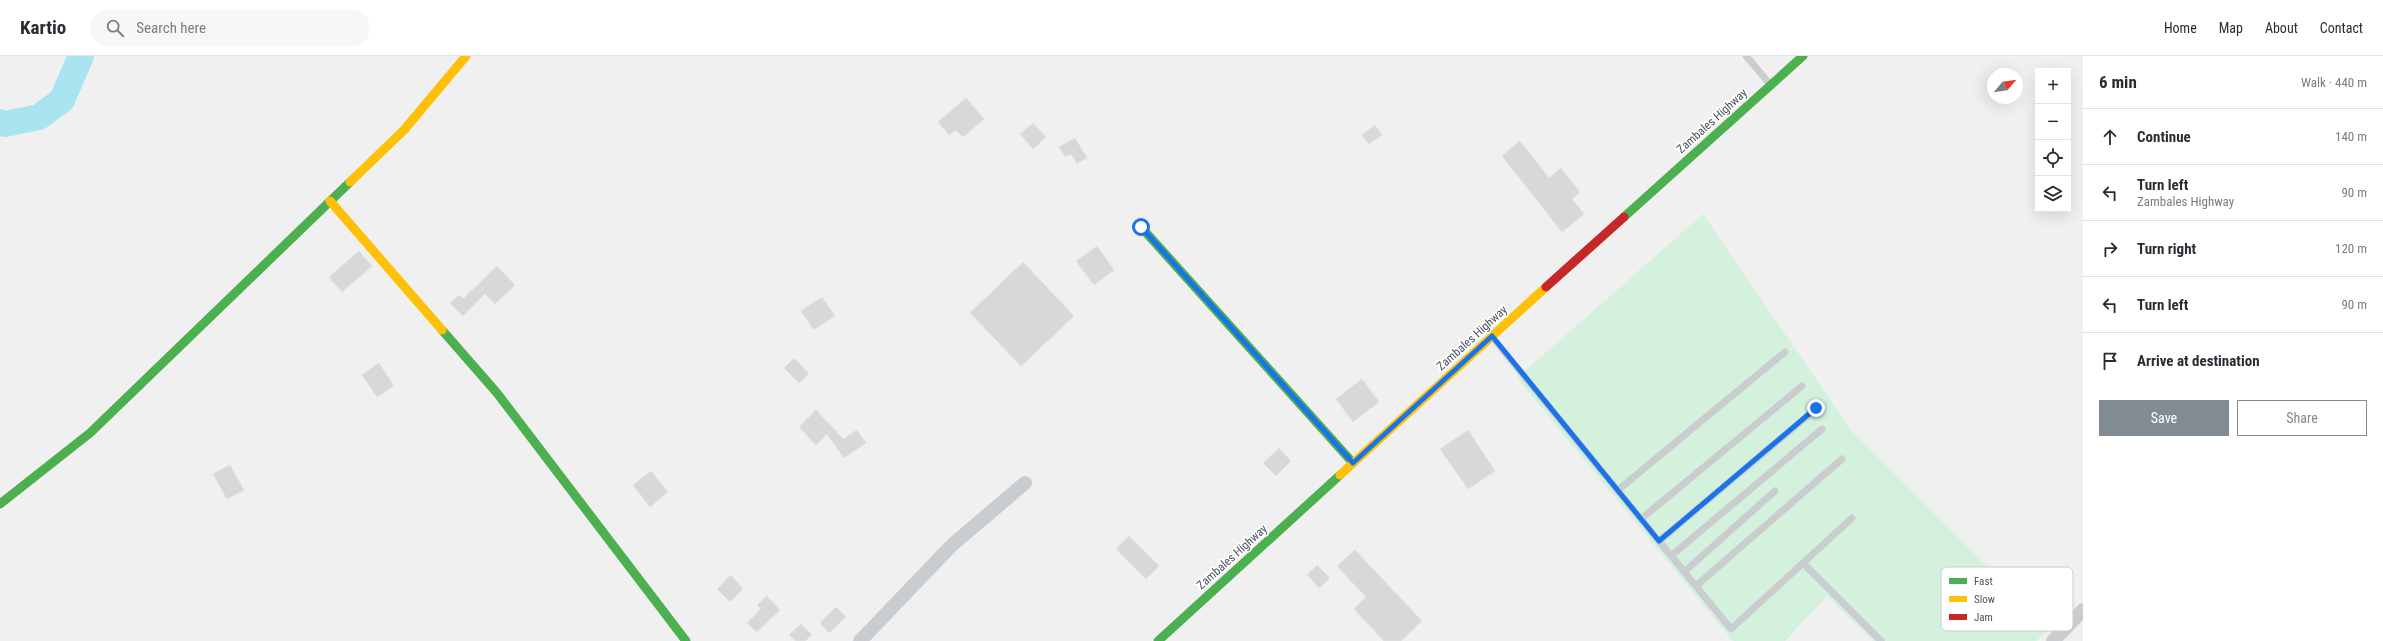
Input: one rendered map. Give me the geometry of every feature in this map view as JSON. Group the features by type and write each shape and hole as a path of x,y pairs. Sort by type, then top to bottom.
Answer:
{"street":[{"path":"0,504 90,432 404,130 466,56"},
{"name":"Zambales Highway","path":"1158,641 1492,336 1803,56"},
{"path":"330,201 497,393 686,641"},
{"path":"1141,227 1353,463"},
{"path":"860,641 952,545 1025,483"},
{"path":"2073,620 2083,610"},
{"path":"2053,641 2063,631"}],"lane":[{"path":"1746,56 1771,85"},
{"path":"1492,336 1731,629 1852,518"},
{"path":"1618,490 1785,352"},
{"path":"1641,519 1802,386"},
{"path":"1659,541 1816,408"},
{"path":"1671,556 1822,428"},
{"path":"1696,586 1842,459"},
{"path":"1684,572 1775,491"},
{"path":"1803,563 1881,641"}],"green space":[{"path":"1703,214 1851,430 1988,567 1941,567 1941,631 2046,631 2036,641 1873,641 1827,596 1785,641 1733,641 1517,378"}],"building":[{"path":"966,98 984,119 963,137 956,130 949,135 938,122"},
{"path":"1033,123 1046,137 1033,149 1020,134"},
{"path":"1375,125 1382,135 1369,144 1362,135"},
{"path":"1075,138 1087,158 1077,164 1071,154 1065,157 1059,147"},
{"path":"1520,141 1549,178 1561,168 1580,192 1572,199 1584,214 1562,232 1502,156"},
{"path":"1097,246 1114,270 1094,285 1076,261"},
{"path":"359,251 372,266 342,292 329,277"},
{"path":"1023,262 1074,316 1021,366 970,313"},
{"path":"497,266 515,285 495,304 485,294 463,316 450,303 459,295 463,299"},
{"path":"822,297 835,316 814,330 801,311"},
{"path":"794,358 809,374 799,383 784,368"},
{"path":"379,363 394,386 377,397 362,375"},
{"path":"1362,379 1379,402 1353,422 1336,399"},
{"path":"816,410 843,439 857,430 866,443 844,458 827,434 816,445 799,427"},
{"path":"1468,430 1495,471 1468,489 1440,449"},
{"path":"1279,448 1291,461 1276,476 1263,463"},
{"path":"230,465 244,490 227,499 213,474"},
{"path":"651,471 668,492 650,507 633,485"},
{"path":"1129,536 1159,566 1146,579 1116,549"},
{"path":"1355,550 1422,621 1401,641 1384,641 1354,609 1366,597 1337,566"},
{"path":"1317,565 1330,578 1319,588 1307,575"},
{"path":"731,575 743,589 730,602 717,589"},
{"path":"767,596 780,610 757,632 747,623 761,609 757,605"},
{"path":"836,607 846,617 829,633 820,623"},
{"path":"801,624 812,635 805,641 796,641 789,635"}],"waterway":[{"path":"0,122 5,124 39,117 62,100 81,56"}],"traffic: fast":[{"path":"1624,217 1803,56"},
{"path":"0,504 90,433 350,182"},
{"path":"1141,227 1353,463"},
{"path":"442,330 497,393 686,641"},
{"path":"1158,641 1340,475"}],"traffic: slow":[{"path":"350,182 404,130 466,56"},
{"path":"330,201 442,330"},
{"path":"1340,475 1546,287"}],"traffic: jam":[{"path":"1546,287 1624,217"}],"route":[{"path":"1141,227 1353,463 1492,336 1659,541 1816,408"}]}
